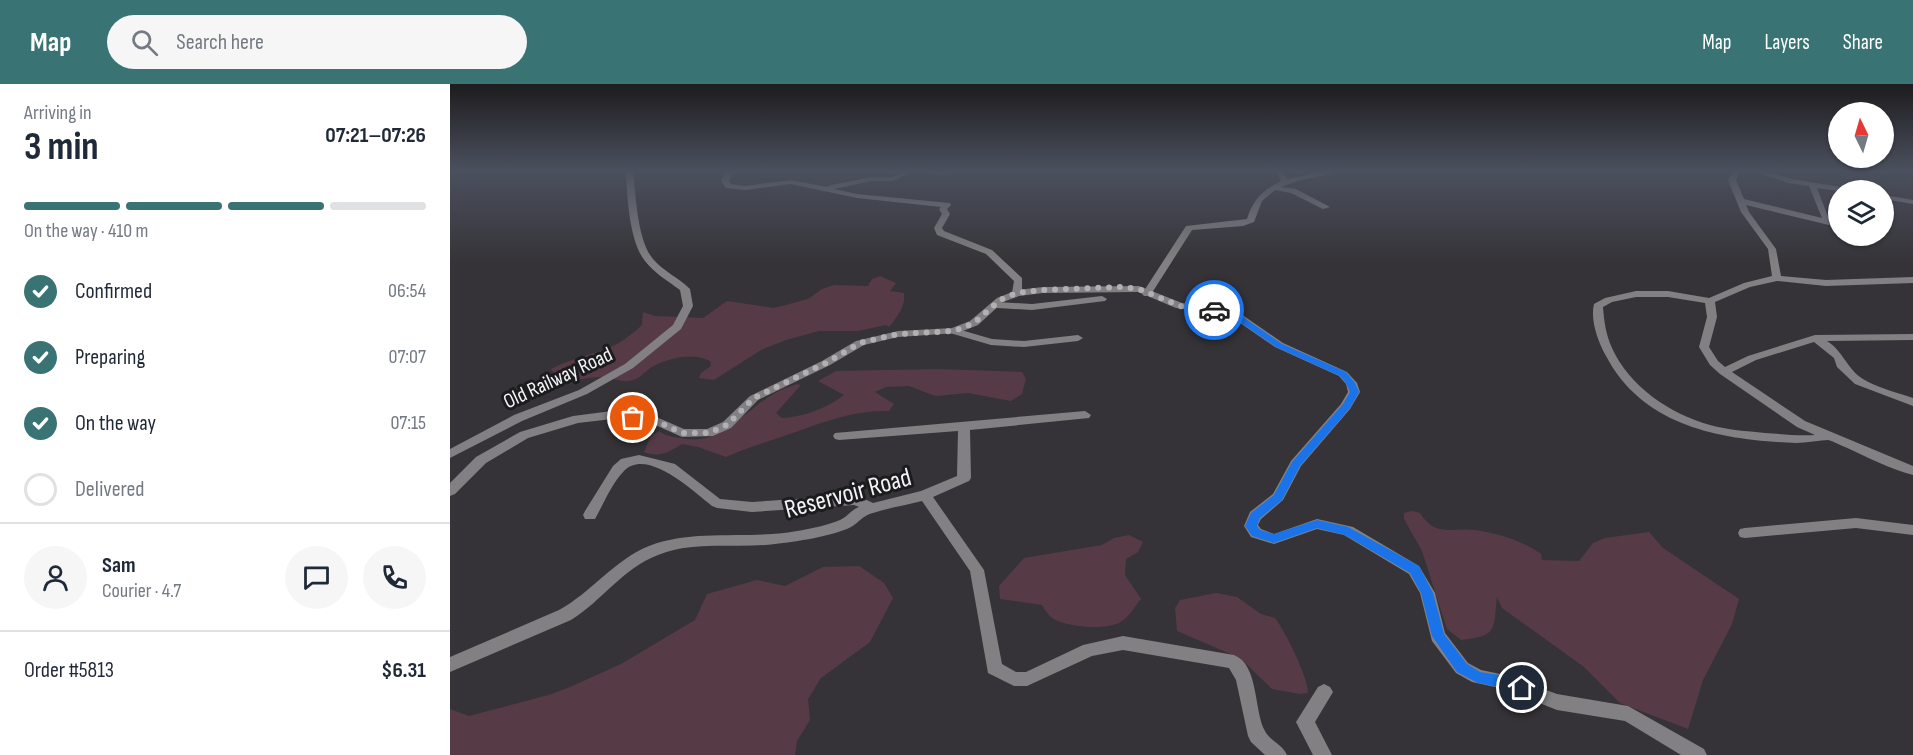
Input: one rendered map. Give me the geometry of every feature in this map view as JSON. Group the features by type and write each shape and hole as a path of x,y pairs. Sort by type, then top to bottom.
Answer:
{"street":[{"name":"Old Railway Road","path":"450,454 518,418 583,392 629,366 677,327 688,306 685,289 657,268 645,254 639,237 634,202"},
{"path":"920,202 947,205 943,209 946,214 938,228 940,233 989,252 1019,280 1017,293"},
{"path":"1147,294 1189,228 1228,226 1251,220 1258,202"},
{"path":"1316,202 1326,207"},
{"path":"1741,202 1744,212 1772,249 1777,278"},
{"path":"1746,202 1828,223"},
{"path":"1819,202 1823,214 1830,221 1824,222"},
{"path":"1827,436 1795,439 1705,428 1690,423 1655,404 1626,380 1614,366 1602,341 1598,325 1598,306 1618,296 1673,295 1710,301 1747,285 1777,278 1826,283 1913,280"},
{"path":"450,491 481,460 524,435 559,423 612,415 654,420 682,433 709,433 727,425 754,398 826,363 860,343 898,334 954,331 974,323 1000,300 1017,293 1121,287 1139,289 1180,306 1224,311 1237,316 1279,345 1343,374 1351,383 1354,392 1347,406 1296,464 1278,497 1255,516 1251,526 1256,533 1274,539 1317,524 1348,531 1414,570 1427,593 1438,636 1462,668 1478,677 1505,682 1557,702 1628,714 1698,755"},
{"path":"997,305 1032,307 1102,299"},
{"path":"1710,301 1712,318 1704,347 1714,363 1724,372 1801,424 1913,471"},
{"path":"954,331 991,342 1024,344 1078,338"},
{"path":"1724,372 1752,358 1815,338 1913,337"},
{"path":"1815,338 1829,347 1839,357 1841,365 1859,382 1913,402"},
{"path":"839,436 1085,415"},
{"path":"925,495 964,478 964,427"},
{"path":"590,515 618,469 626,462 639,459 670,467 717,503 752,507 856,500 871,508"},
{"name":"Reservoir Road","path":"450,665 565,615 580,606 631,561 654,550 680,543 775,538 831,528 848,523 856,514 871,508 889,506 925,495 977,570 994,668 1014,679 1027,679 1089,650 1123,643 1234,662 1244,678 1257,736 1278,755"},
{"path":"1745,533 1856,523 1913,530"},
{"path":"1323,755 1305,722 1324,692"}],"shaded area":[{"path":"880,276 896,283 890,291 904,293 902,307 889,327 886,325 858,331 819,331 786,340 761,350 714,380 699,378 701,373 711,366 710,361 696,357 681,357 666,361 629,381 601,377 567,380 555,375 551,369 619,343 642,325 643,312 655,316 703,318 727,301 774,308 808,299 822,289 834,285 868,286 872,279"},
{"path":"937,369 1022,372 1026,379 1022,394 1011,401 968,393 935,396 909,386 886,387 875,392 894,404 889,411 861,413 835,419 726,457 682,444 659,454 644,452 651,436 659,431 681,438 708,437 731,425 775,393 797,384 801,385 776,413 782,418 807,414 823,408 844,395 818,381 836,371"},
{"path":"1412,511 1420,513 1426,521 1438,529 1475,530 1510,538 1541,554 1542,560 1579,561 1593,543 1605,538 1649,532 1663,548 1739,599 1732,624 1703,680 1688,729 1620,703 1584,667 1502,608 1497,597 1494,624 1488,633 1461,640 1447,629 1422,551 1404,519 1404,513"},
{"path":"1129,535 1143,542 1138,552 1126,559 1125,575 1141,599 1129,615 1119,623 1097,627 1072,625 1053,618 1042,605 1000,599 999,586 1024,558 1102,545 1114,538"},
{"path":"859,566 884,583 893,598 870,642 821,678 808,699 810,720 797,741 795,755 450,755 450,709 469,716 570,687 621,664 695,620 707,594 757,580 785,586 823,567"},
{"path":"1216,593 1237,597 1261,614 1275,618 1295,654 1308,693 1300,694 1272,689 1240,658 1177,631 1175,608 1180,600"}],"way so far":[{"path":"633,418 654,420 682,433 709,433 727,425 754,398 826,363 860,343 898,334 954,331 974,323 1000,300 1017,293 1121,287 1139,289 1180,306 1214,310"}],"route":[{"path":"1214,310 1237,316 1279,345 1343,374 1351,383 1354,392 1347,406 1296,464 1278,497 1255,516 1251,526 1256,533 1274,539 1317,524 1348,531 1381,550 1414,570 1427,593 1438,636 1462,668 1478,677 1522,688"}]}
